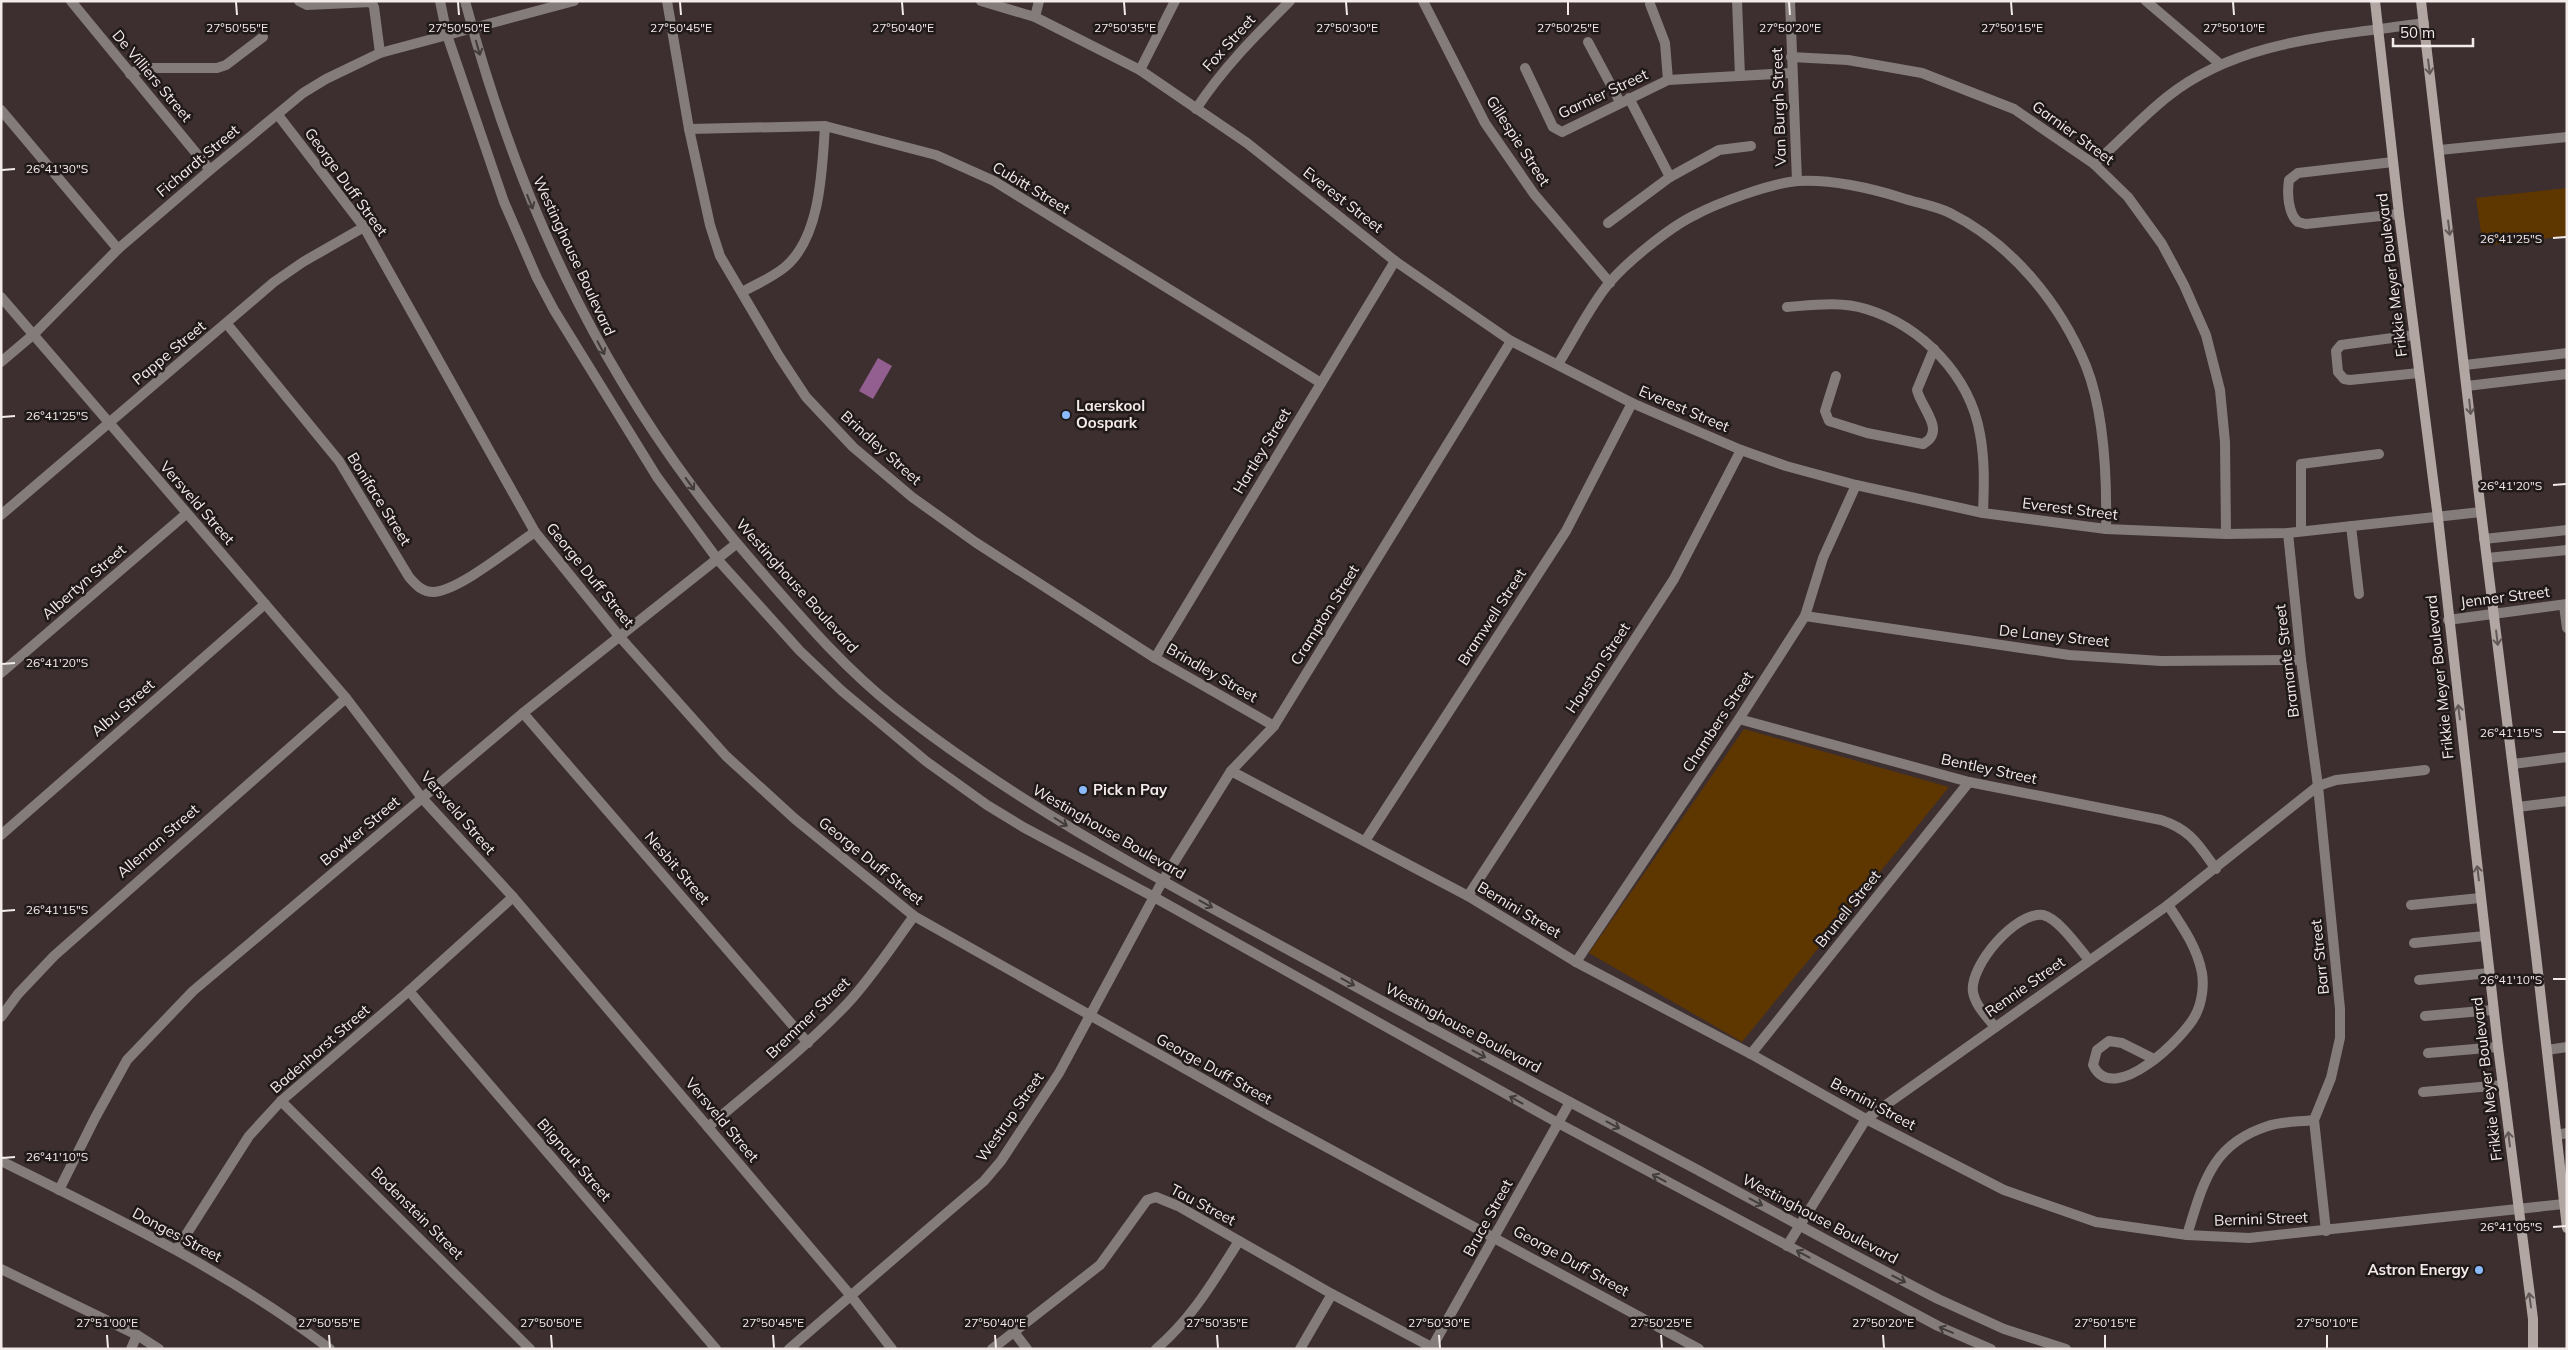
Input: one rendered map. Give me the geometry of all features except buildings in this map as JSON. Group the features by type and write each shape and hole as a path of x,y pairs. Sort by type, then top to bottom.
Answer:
{"main road":[{"name":"Frikkie Meyer Boulevard","path":"2375,1 2399,214 2438,518 2480,898 2533,1319 2533,1349"},
{"path":"2421,1 2440,150 2484,539 2547,1050 2562,1134 2566,1222"}],"street":[{"name":"De Villiers Street","path":"71,1 210,170"},
{"path":"299,1 307,4 371,2 374,7 380,53"},
{"path":"440,1 447,35 504,202 537,278 607,398 656,477 718,560 800,651 855,702 927,762 1008,818 1154,897 1558,1123 1938,1326 1991,1349"},
{"name":"Westinghouse Boulevard","path":"465,1 499,120 546,240 582,312 636,407 666,452 736,544 823,640 894,707 1019,797 1163,880 1570,1102 1938,1299 2004,1329 2066,1349"},
{"path":"447,35 574,1"},
{"name":"Brindley Street","path":"668,1 689,129 710,226 720,256 779,356 806,397 853,447 912,497 975,542 1155,658 1274,726"},
{"name":"Everest Street","path":"981,1 1035,17 1140,70 1247,143 1395,261 1512,341 1632,403 1741,450 1786,466 1856,485 1983,513 2106,529 2226,534 2288,533 2481,512"},
{"path":"1035,17 1039,1"},
{"path":"1140,70 1175,1"},
{"name":"Fox Street","path":"1196,109 1216,77 1238,52 1290,1"},
{"name":"Gillespie Street","path":"1423,1 1485,123 1534,194 1610,283"},
{"path":"1737,1 1740,76"},
{"name":"Van Burgh Street","path":"1790,1 1791,73 1797,181"},
{"path":"2146,1 2220,64"},
{"path":"1650,4 1665,43 1668,80"},
{"path":"2094,164 2168,96 2220,64 2291,41 2424,23"},
{"name":"Fichardt Street","path":"1,362 34,334 118,249 303,93 326,79 380,53 447,35"},
{"path":"130,74 142,68 218,68 226,65 263,37"},
{"path":"1588,42 1670,177"},
{"name":"Garnier Street","path":"1791,57 1848,60 1922,73 2014,109 2094,164 2128,197 2162,244 2184,285 2206,335 2220,390 2224,433 2226,534"},
{"name":"Garnier Street","path":"1524,68 1553,127 1559,131 1565,131 1624,100 1668,80 1791,73"},
{"path":"1,110 118,249"},
{"name":"George Duff Street","path":"278,115 364,227 535,532 619,636 733,762 795,819 914,916 1267,1116 1699,1349"},
{"path":"742,292 785,267 796,256 804,241 822,181 825,126"},
{"name":"Cubitt Street","path":"689,129 825,126 936,155 994,181 1321,383"},
{"path":"2440,150 2567,137"},
{"name":"Van Burgh Street","path":"1608,222 1670,177 1719,150 1751,146"},
{"path":"2393,162 2298,173 2289,180 2291,213 2298,222 2306,224 2399,214"},
{"path":"1558,364 1610,283 1642,252 1692,216 1739,196 1797,181 1868,187 1950,213 1999,245 2030,276 2054,306 2086,368 2099,414 2107,498 2106,529"},
{"name":"Pappe Street","path":"1,515 274,282 303,262 364,227"},
{"name":"Hartley Street","path":"1155,658 1395,261"},
{"name":"Versveld Street","path":"1,297 346,698 422,798 513,897 851,1296 892,1349"},
{"path":"1787,307 1830,303 1866,308 1902,324 1934,349 1959,378 1972,402 1980,432 1984,463 1983,513"},
{"name":"Boniface Street","path":"227,324 339,461 409,577 420,589 433,592 445,590 460,583 535,532"},
{"path":"2414,335 2341,345 2336,351 2338,372 2344,379 2350,380 2419,373"},
{"name":"Crampton Street","path":"1154,897 1231,771 1274,726 1512,341"},
{"path":"1836,376 1825,411 1829,420 1867,433 1923,444 1932,437 1934,429 1917,390 1934,349"},
{"path":"2465,365 2567,353"},
{"path":"2467,386 2567,374"},
{"name":"Bramwell Street","path":"1365,841 1566,531 1632,403"},
{"name":"Houston Street","path":"1468,896 1674,579 1741,450"},
{"path":"2301,531 2301,464 2379,454"},
{"name":"Chambers Street","path":"1576,962 1739,719 1805,616 1823,558 1856,485"},
{"name":"Albertyn Street","path":"1,673 186,514"},
{"path":"2351,526 2359,594"},
{"path":"2484,539 2567,530"},
{"name":"Bramante Street","path":"2288,533 2301,660 2318,786"},
{"name":"Bowker Street","path":"59,1190 94,1118 127,1060 193,991 523,713 736,544"},
{"path":"2487,558 2567,550"},
{"name":"Albu Street","path":"1,835 265,604"},
{"path":"2566,605 2567,628"},
{"name":"Jenner Street","path":"2448,620 2566,605"},
{"name":"De Laney Street","path":"1805,616 2068,655 2160,661 2301,660"},
{"name":"Alleman Street","path":"1,1017 18,994 61,949 346,698"},
{"name":"Nesbit Street","path":"523,713 808,1043"},
{"name":"Bentley Street","path":"1739,719 1969,782 2175,825 2194,839 2216,869"},
{"path":"2512,764 2567,758"},
{"path":"2318,786 2336,780 2425,770"},
{"name":"Bernini Street","path":"1231,771 1468,896 1576,962 1752,1054 1866,1119 2004,1190 2096,1222 2187,1235 2249,1238 2564,1204"},
{"name":"Brunell Street","path":"1752,1054 1969,782"},
{"name":"Rennie Street","path":"1787,1246 1866,1119 2168,905 2216,869 2318,786"},
{"name":"Barr Street","path":"2318,786 2340,1009 2340,1038 2331,1078 2314,1120 2326,1231"},
{"path":"2518,807 2567,801"},
{"name":"Badenhorst Street","path":"176,1249 249,1136 281,1101 409,991 513,897"},
{"name":"Westrup Street","path":"789,1349 984,1181 1001,1161 1059,1073 1088,1016 1154,897"},
{"path":"2411,905 2480,898"},
{"path":"2154,1059 2116,1041 2100,1046 2093,1060 2099,1073 2117,1078 2140,1070 2154,1059 2185,1029 2196,1014 2202,995 2202,974 2198,958 2187,934 2168,905"},
{"name":"Bremmer Street","path":"708,1127 808,1043 873,973 914,916"},
{"path":"1995,1027 1976,1002 1972,986 1984,959 1993,945 2009,930 2035,916 2049,917 2069,936 2089,960"},
{"path":"2414,943 2485,936"},
{"path":"2419,980 2489,973"},
{"name":"Blignaut Street","path":"409,991 716,1349"},
{"path":"2426,1016 2494,1010"},
{"path":"2428,1053 2498,1047"},
{"path":"2547,1050 2567,1047"},
{"path":"2423,1092 2503,1085"},
{"name":"Bodenstein Street","path":"281,1101 530,1349"},
{"name":"Bruce Street","path":"1433,1348 1570,1102"},
{"path":"2187,1235 2200,1194 2210,1171 2230,1144 2269,1125 2314,1120"},
{"name":"Donges Street","path":"1,1161 176,1249 289,1317 330,1349"},
{"name":"Tau Street","path":"992,1349 1100,1265 1152,1198 1170,1203 1433,1348"},
{"path":"1156,1349 1178,1330 1203,1298 1239,1241"},
{"path":"1,1269 136,1335 159,1349"},
{"path":"1300,1349 1332,1294"},
{"path":"1014,1332 1027,1349"},
{"path":"131,1349 136,1335"}],"shaded area":[{"path":"2567,188 2567,236 2483,246 2476,198"},
{"path":"878,358 892,366 873,399 859,391"},
{"path":"1744,729 1949,787 1742,1042 1589,953"}],"place":[{"name":"Laerskool Oospark","path":"1066,415"},
{"name":"Pick n Pay","path":"1083,790"},
{"name":"Astron Energy","path":"2479,1270"}]}
